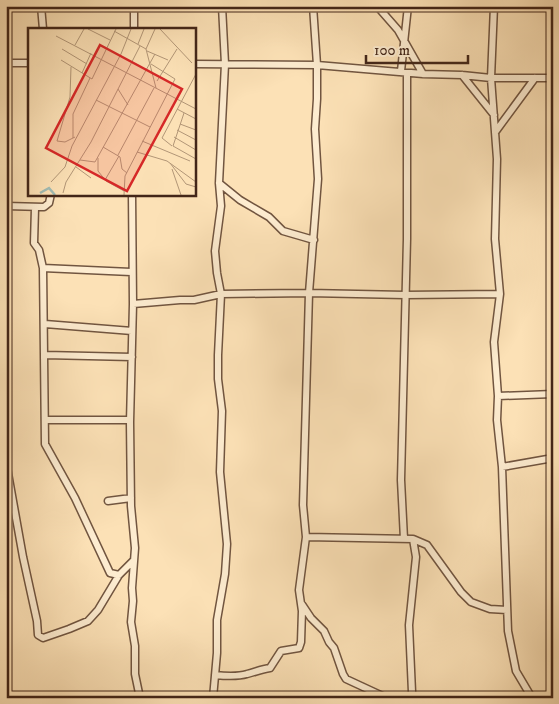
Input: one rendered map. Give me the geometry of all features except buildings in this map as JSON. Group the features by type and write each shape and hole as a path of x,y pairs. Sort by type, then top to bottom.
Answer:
{"street":[{"path":"41,6 43,28"},
{"path":"134,6 134,28"},
{"path":"213,698 217,653 217,620 225,574 227,544 220,472 222,403 218,379 218,355 221,294 215,251 221,206 220,183 225,64 222,6"},
{"path":"215,675 246,674 270,668 281,651 299,648 301,642 299,590 306,537 303,505 309,293 318,179 315,129 318,99 313,6"},
{"path":"377,6 394,25 422,74"},
{"path":"404,539 401,480 405,296 403,40 408,6"},
{"path":"494,6 492,78 496,132 495,239 500,294 494,342 498,396 497,420 502,467 508,631 512,660 516,671 532,698"},
{"path":"6,63 28,63"},
{"path":"195,64 317,65 492,78 553,78"},
{"path":"462,75 494,115"},
{"path":"496,132 535,78"},
{"path":"220,183 240,200 269,217 283,231 314,240"},
{"path":"6,206 35,208 48,206 51,195"},
{"path":"132,195 130,420 131,498 135,539 132,629 135,646 135,674 140,698"},
{"path":"35,208 34,243 39,250 43,268 46,444 48,451 75,498 110,573 119,575"},
{"path":"43,268 131,272"},
{"path":"132,304 194,300 221,294 309,293 405,296 500,294"},
{"path":"45,324 132,331"},
{"path":"45,355 132,357"},
{"path":"498,396 553,394"},
{"path":"45,420 130,420"},
{"path":"502,467 553,458"},
{"path":"6,462 23,557 38,621 38,635 43,638 88,620 98,610 119,575 134,560"},
{"path":"108,501 131,498"},
{"path":"306,537 413,539 427,544 461,592 471,602 490,609 507,610"},
{"path":"410,698 412,692 409,625 416,557 413,539"},
{"path":"300,602 311,618 324,631 334,648 346,679 387,698"}]}
